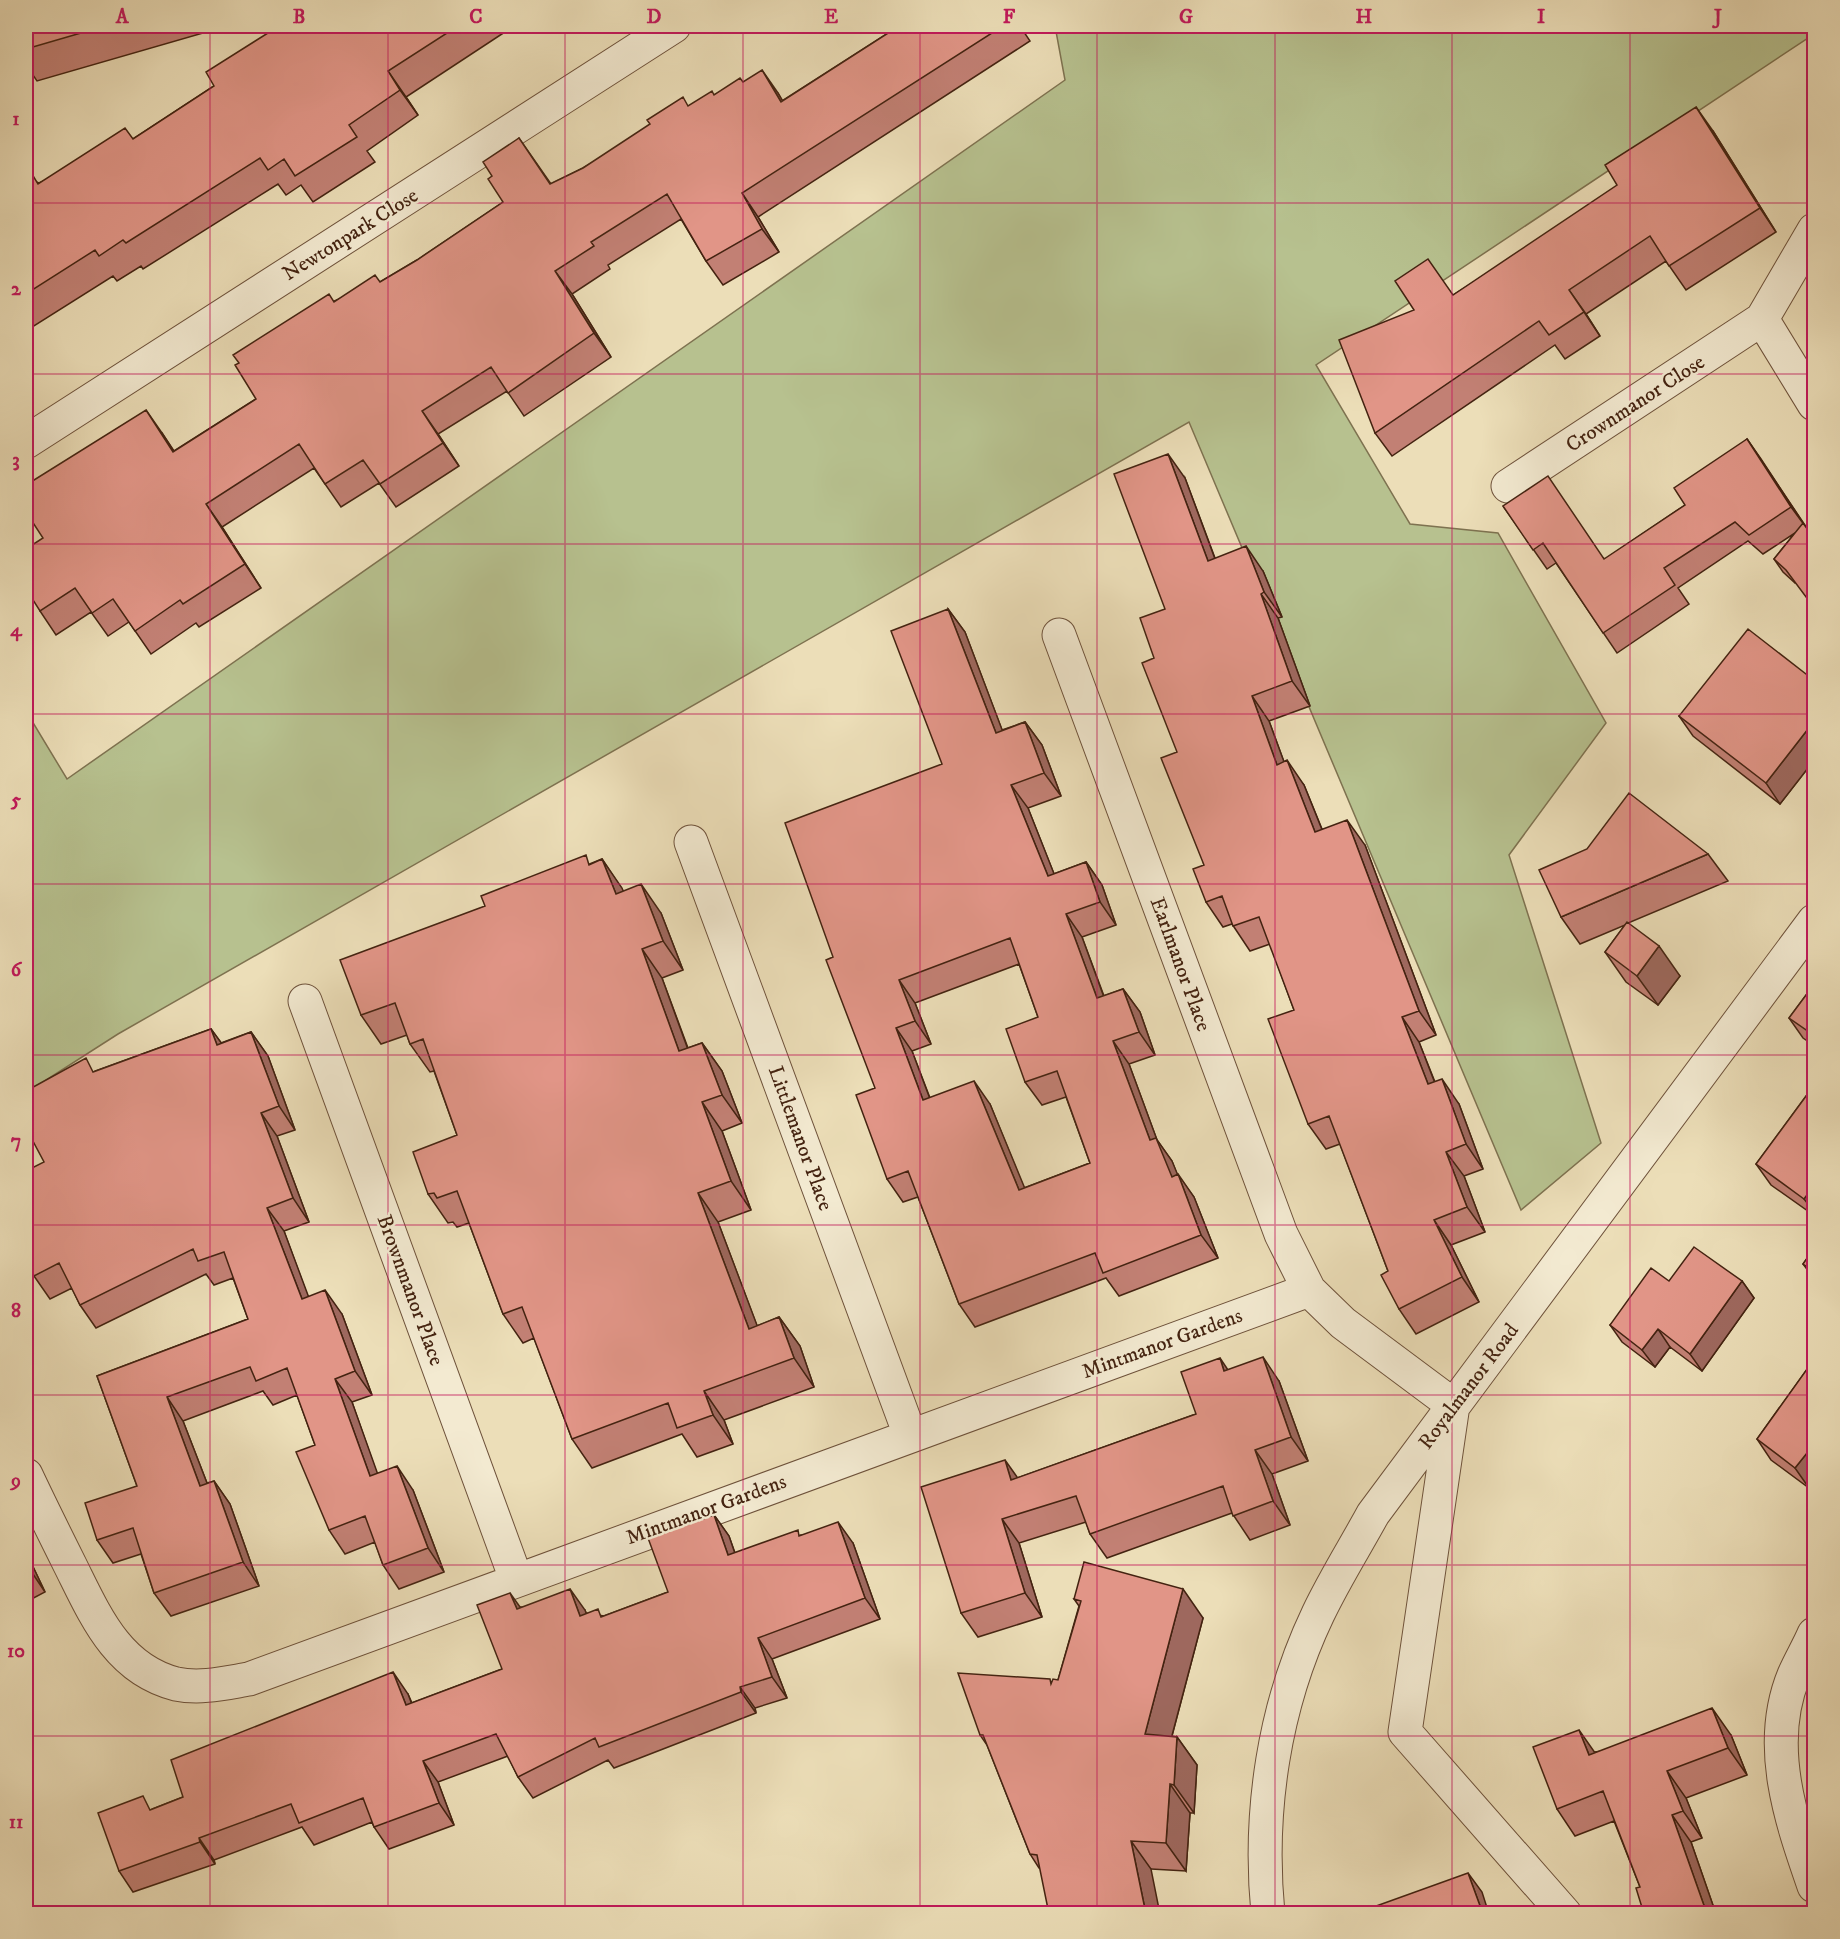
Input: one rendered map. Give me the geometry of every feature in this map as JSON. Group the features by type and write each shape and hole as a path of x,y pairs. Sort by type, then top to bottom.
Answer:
{"street":[{"name":"Newtonpark Close","path":"26,442 674,26"},
{"name":"Crownmanor Close","path":"1508,486 1762,319 1815,230"},
{"path":"1762,319 1815,404"},
{"name":"Earlmanor Place","path":"1059,635 1281,1234 1309,1290"},
{"name":"Littlemanor Place","path":"692,842 910,1435"},
{"name":"Royalmanor Road","path":"1268,1914 1266,1813 1287,1691 1318,1614 1373,1514 1815,921"},
{"name":"Brownmanor Place","path":"305,1001 516,1579"},
{"path":"1309,1290 1343,1323 1453,1405 1405,1732 1565,1914"},
{"name":"Mintmanor Gardens","path":"26,1475 97,1620 113,1644 133,1663 155,1677 178,1684 212,1686 249,1678 1309,1290"},
{"path":"1815,1634 1793,1677 1782,1725 1782,1777 1789,1811 1815,1886"}],"green space":[{"path":"1055,26 1814,26 1814,34 1316,365 1410,524 1498,533 1606,723 1509,855 1601,1143 1521,1210 1189,422 118,1034 26,1093 26,711 67,779 1065,80"}],"building":[{"path":"26,26 105,26 26,49"},
{"path":"279,26 458,26 388,71 400,90 349,125 357,137 295,176 284,159 268,170 260,158 126,243 123,240 99,256 95,250 26,294 26,178 32,174 38,184 125,128 133,139 214,86 206,72"},
{"path":"899,26 1003,26 742,193 762,229 706,261 667,194 591,242 594,246 555,271 594,333 508,393 491,367 422,411 443,443 380,484 363,460 325,484 299,444 206,504 245,564 183,604 180,600 135,631 113,599 92,613 75,588 40,611 26,589 26,549 43,538 26,512 26,485 146,410 173,452 256,399 235,365 239,363 233,355 329,294 334,302 375,275 380,282 503,202 488,179 492,176 483,162 519,138 550,184 583,168 650,124 647,120 683,97 688,106 712,91 714,95 740,78 743,82 762,70 781,102"},
{"path":"1696,107 1760,208 1669,266 1650,236 1569,290 1584,312 1549,335 1539,321 1375,433 1339,340 1414,310 1395,281 1428,259 1453,295 1617,185 1605,165"},
{"path":"1747,439 1791,507 1749,535 1735,522 1664,568 1675,585 1603,633 1543,543 1533,550 1503,506 1548,476 1604,559 1685,505 1674,488"},
{"path":"1168,454 1208,561 1246,546 1264,592 1261,594 1292,681 1252,696 1277,765 1287,760 1315,832 1347,820 1419,1011 1402,1017 1428,1084 1442,1079 1466,1144 1446,1152 1467,1207 1434,1220 1462,1277 1399,1309 1381,1275 1388,1271 1329,1116 1308,1124 1268,1019 1294,1010 1259,917 1233,926 1222,896 1206,902 1193,869 1204,865 1161,758 1177,752 1142,663 1154,658 1140,618 1165,609 1114,474"},
{"path":"1803,523 1815,540 1815,609 1786,570 1774,559"},
{"path":"948,609 996,733 1025,722 1044,773 1011,785 1048,876 1086,862 1100,902 1066,914 1097,998 1123,989 1139,1032 1113,1041 1150,1140 1156,1138 1172,1177 1178,1174 1201,1235 1103,1273 1095,1253 959,1304 908,1171 887,1179 856,1095 875,1088 826,960 833,957 785,823 942,764 891,631","holes":["1010,938 1038,1017 1006,1029 1025,1082 1057,1071 1090,1163 1019,1190 974,1081 923,1100 896,1028 915,1021 899,980"]},
{"path":"1748,629 1815,681 1815,720 1766,783 1679,716"},
{"path":"1629,793 1708,854 1561,917 1539,870 1587,849"},
{"path":"586,855 589,865 602,859 616,894 641,884 663,941 642,949 679,1051 702,1043 722,1095 702,1102 731,1181 698,1193 749,1329 779,1317 794,1358 704,1391 713,1415 677,1428 668,1403 572,1439 522,1307 503,1314 457,1191 437,1198 434,1193 428,1194 413,1152 457,1135 423,1039 410,1044 395,1003 361,1015 340,960 485,906 481,896"},
{"path":"1627,922 1659,946 1637,976 1605,952"},
{"path":"1815,983 1815,1036 1789,1018"},
{"path":"211,1029 217,1045 251,1032 279,1106 261,1113 293,1198 267,1208 302,1299 325,1290 355,1371 335,1379 370,1476 397,1466 428,1548 383,1565 365,1516 329,1530 296,1452 315,1445 287,1368 256,1381 250,1367 167,1397 200,1486 214,1481 243,1562 154,1593 133,1528 97,1540 85,1503 137,1486 97,1376 248,1319 224,1252 198,1261 193,1249 80,1305 59,1263 34,1276 26,1258 26,1171 44,1162 26,1128 26,1091 86,1058 93,1072"},
{"path":"1815,1080 1815,1184 1804,1199 1756,1164 1812,1088 1810,1086"},
{"path":"1694,1247 1742,1281 1690,1354 1658,1329 1642,1350 1610,1325 1651,1268 1669,1281"},
{"path":"1815,1247 1815,1272 1803,1264"},
{"path":"1263,1357 1291,1437 1255,1450 1273,1501 1233,1516 1223,1486 1090,1534 1076,1496 1002,1519 1025,1593 961,1613 921,1487 1005,1460 1011,1480 1196,1414 1181,1372 1220,1358 1224,1371"},
{"path":"1815,1358 1815,1443 1795,1468 1757,1439"},
{"path":"714,1515 728,1555 798,1530 799,1536 838,1522 865,1598 758,1638 772,1677 740,1687 741,1692 599,1747 595,1738 518,1777 496,1734 423,1761 439,1803 374,1827 363,1798 299,1823 291,1804 199,1838 200,1842 119,1871 98,1813 143,1796 150,1810 183,1797 171,1760 393,1672 406,1705 502,1669 477,1605 510,1593 517,1609 570,1589 580,1616 598,1609 601,1617 668,1592 648,1538"},
{"path":"26,1561 31,1571 26,1574"},
{"path":"1084,1562 1183,1589 1145,1734 1177,1737 1174,1785 1170,1784 1166,1843 1131,1841 1146,1914 1049,1914 1037,1855 1030,1854 983,1735 980,1735 958,1673 1050,1679 1051,1684 1053,1679 1058,1680 1081,1601 1074,1599"},
{"path":"1712,1708 1728,1748 1667,1771 1683,1811 1672,1815 1707,1914 1644,1914 1636,1888 1640,1887 1603,1791 1557,1809 1533,1747 1579,1730 1589,1755"},
{"path":"1468,1873 1483,1914 1354,1914"}]}
